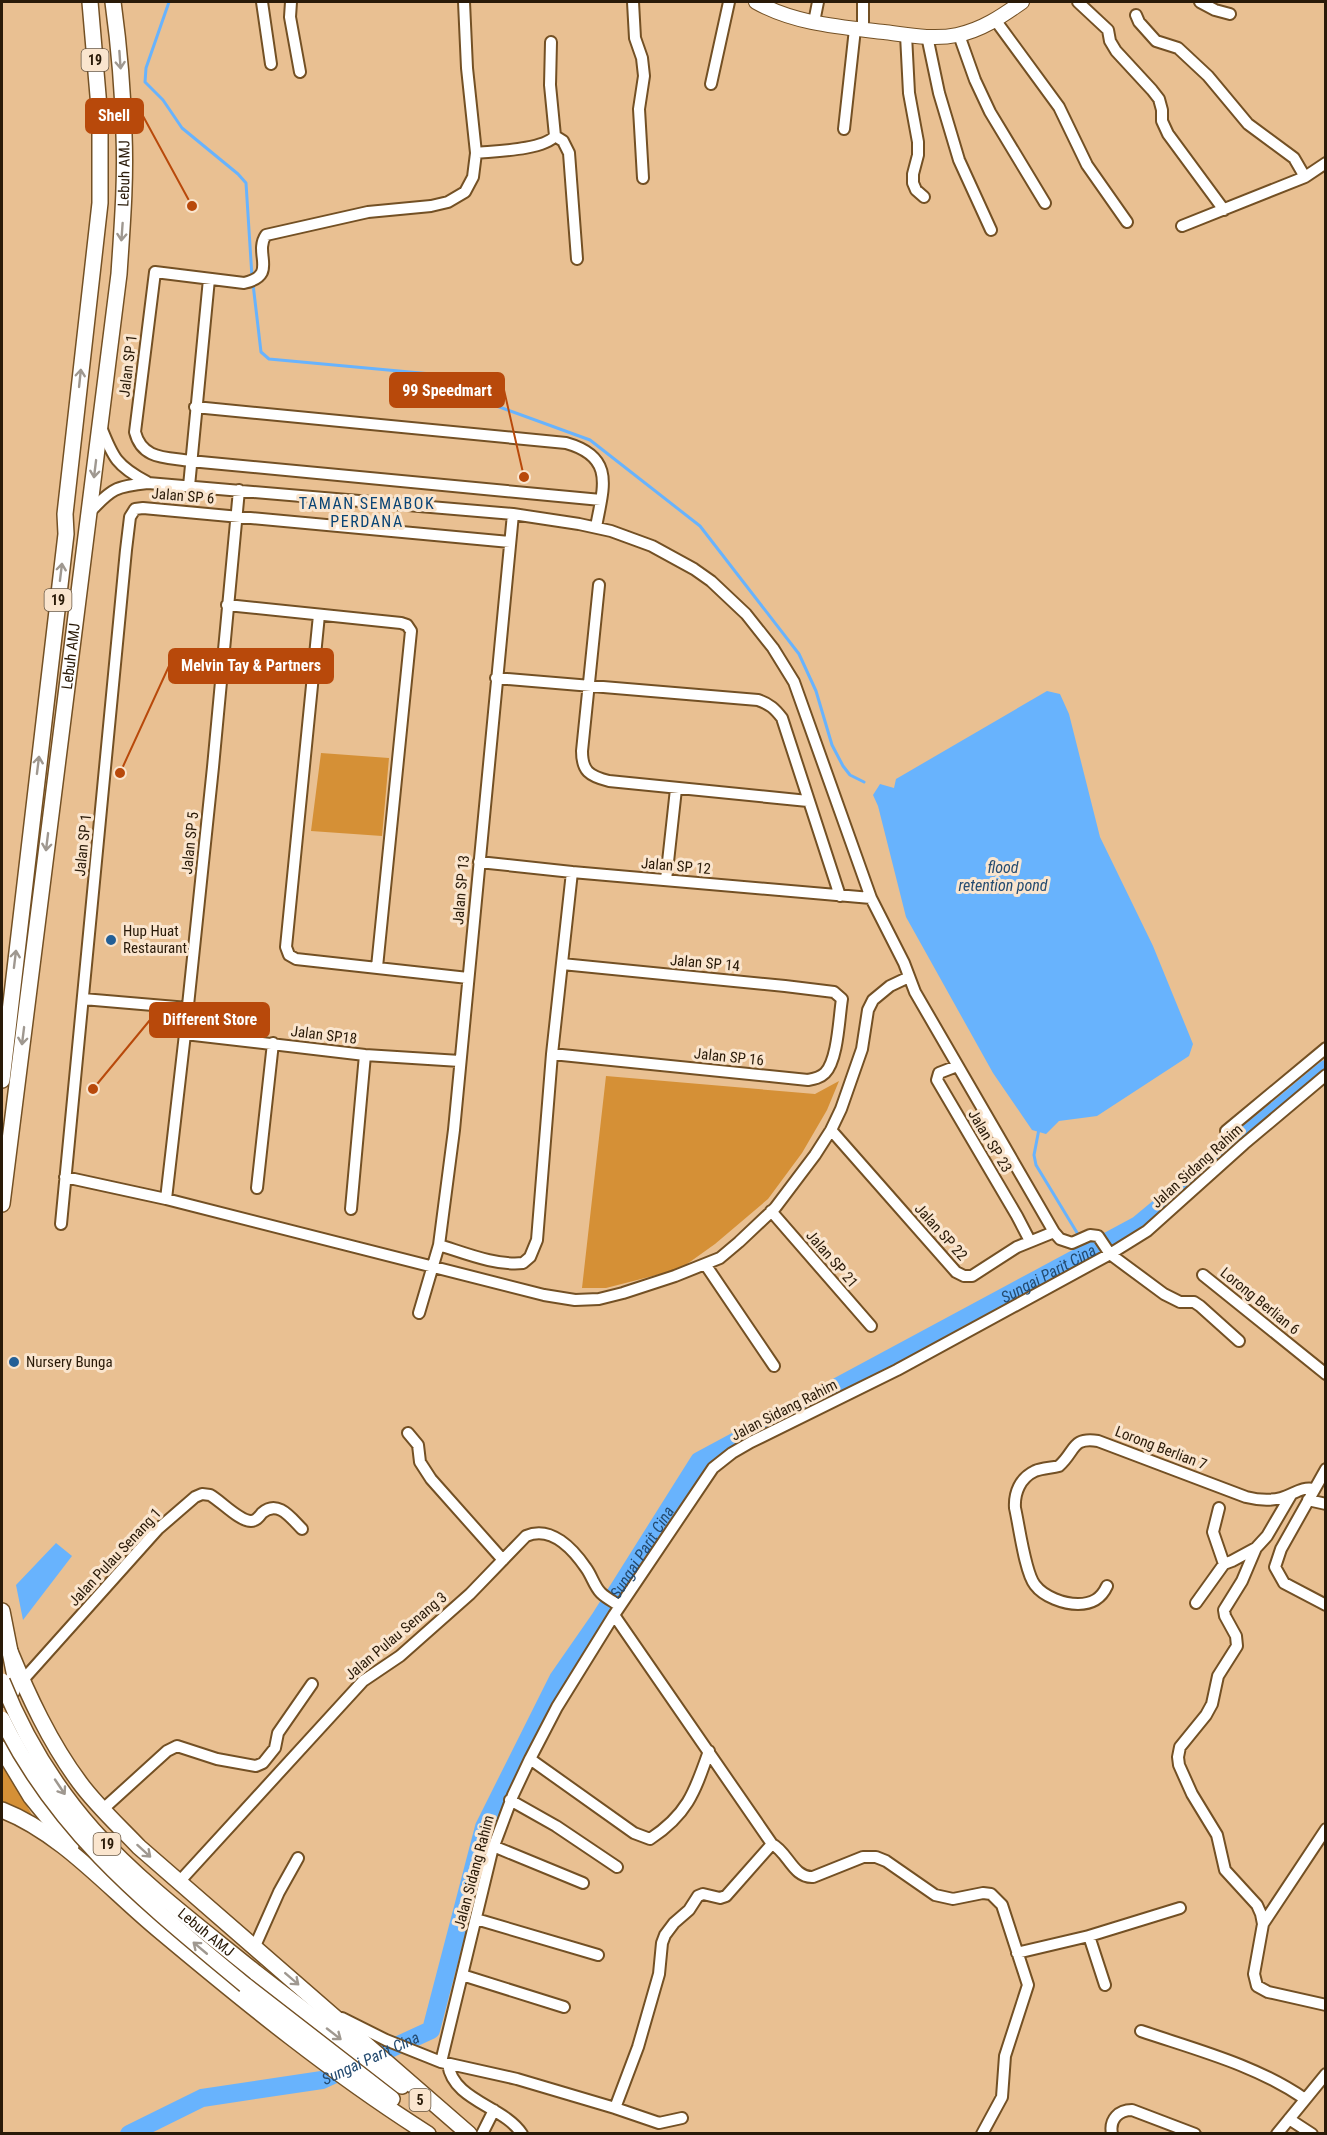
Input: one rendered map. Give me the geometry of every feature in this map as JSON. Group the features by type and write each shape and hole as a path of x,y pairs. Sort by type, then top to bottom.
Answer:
{"highway":[{"name":"Lebuh AMJ","path":"2,1080 66,534 65,514 100,203 100,118 90,2"},
{"name":"Lebuh AMJ","path":"2,1204 119,274 124,191 124,135 119,43 113,2"},
{"path":"2,1611 15,1677 12,1691 2,1699"},
{"path":"9,1649 40,1718 79,1782"},
{"name":"Lebuh AMJ","path":"2,1681 45,1765 93,1830 126,1863 255,1972 366,2051"},
{"name":"Lebuh AMJ","path":"2,1719 29,1768 58,1809 115,1874 336,2064 359,2073 437,2133"},
{"path":"2,1746 31,1797 52,1824 106,1883"},
{"path":"31,1797 27,1772 33,1763 44,1758 61,1762 102,1810 139,1847 329,2011 380,2064 468,2133"},
{"path":"2,1810 64,1847 175,1944 336,2064 344,2078 428,2133"}],"main road":[{"path":"756,2 782,14 814,22 927,36 959,35 996,21 1022,2"},
{"path":"2,1731 40,1718"},
{"path":"2,1746 40,1718"}],"street":[{"path":"262,2 271,64"},
{"path":"291,2 290,17 300,72"},
{"path":"189,486 209,279 244,283 253,281 264,266 262,241 266,235 368,212 431,206 448,202 459,197 470,186 476,153 466,58 464,2"},
{"path":"633,2 635,38 642,58 644,76 639,109 643,178"},
{"path":"711,84 729,2"},
{"path":"814,22 818,2"},
{"path":"844,129 863,2"},
{"path":"1078,2 1108,30 1110,41 1116,51 1152,90 1162,110 1162,122 1168,134 1224,210"},
{"path":"1200,2 1230,15"},
{"path":"1136,15 1139,22 1156,41 1178,48 1208,76 1248,124 1294,158 1305,177"},
{"path":"996,21 1059,107 1087,165 1127,222"},
{"path":"906,35 909,93 918,142 918,155 912,174 913,183 916,190 924,196"},
{"path":"959,35 975,80 990,112 1046,203"},
{"path":"927,36 939,93 956,149 991,230"},
{"path":"551,42 550,85 555,136"},
{"path":"476,153 529,146 550,141 555,136"},
{"path":"555,136 563,141 569,153 578,260"},
{"path":"1182,226 1305,177 1326,163"},
{"name":"Jalan SP 1","path":"209,279 155,272 135,432 138,442 145,451 155,456 190,461 601,500"},
{"path":"195,407 566,443 584,450 598,463 604,477 596,527"},
{"path":"100,424 112,454 121,466 148,483"},
{"path":"89,513 118,487 148,483 513,514 596,527 652,546 694,568 730,597 746,614 773,648 794,682 871,898 921,1005 1054,1232 1060,1239 1072,1244 1094,1234 1100,1238 1109,1251 1164,1294 1180,1302 1194,1302 1239,1341"},
{"name":"Jalan SP 5","path":"166,1199 213,766 239,490"},
{"name":"Jalan SP 6","path":"130,517 135,509 143,508 510,542"},
{"name":"Jalan SP 13","path":"419,1313 439,1245 460,1061 513,514"},
{"name":"Jalan SP 1","path":"61,1224 130,517"},
{"path":"599,585 582,751 582,762 586,771 596,778 609,781 808,801"},
{"path":"227,605 401,623 407,625 411,631 377,967"},
{"path":"319,615 286,947 289,955 296,959 468,978"},
{"path":"496,678 758,700 768,703 782,718 840,896"},
{"path":"666,880 676,789"},
{"name":"Jalan SP 12","path":"479,862 871,898"},
{"path":"439,1245 514,1264 523,1263 530,1257 537,1240 552,1054 572,872"},
{"name":"Jalan SP 14","path":"562,963 834,992 842,999"},
{"path":"65,1177 166,1199 544,1295 575,1300 599,1299 675,1276 720,1258 771,1211 815,1155 831,1130 862,1049 868,1010 873,1000 890,986 909,977"},
{"path":"83,999 188,1008"},
{"name":"Jalan SP 16","path":"552,1054 796,1079 816,1078 823,1075 832,1063 842,999"},
{"name":"Jalan SP18","path":"185,1034 365,1055 460,1061"},
{"path":"258,1188 273,1043"},
{"path":"1226,1131 1326,1048"},
{"path":"351,1209 365,1055"},
{"name":"Jalan SP 23","path":"957,1066 939,1073 937,1080 1030,1241"},
{"name":"Jalan Sidang Rahim","path":"445,2063 462,1975 493,1846 510,1800 557,1707 614,1605 713,1468 732,1453 897,1370 1147,1231 1244,1143 1326,1075"},
{"name":"Jalan SP 22","path":"831,1130 956,1272 964,1276 972,1276 1030,1241 1054,1232"},
{"name":"Jalan SP 21","path":"771,1211 871,1326"},
{"path":"705,1264 774,1366"},
{"name":"Lorong Berlian 6","path":"1203,1275 1326,1374"},
{"path":"408,1433 418,1445 420,1462 431,1479 503,1560"},
{"name":"Lorong Berlian 7","path":"1107,1586 1103,1595 1096,1600 1086,1604 1068,1604 1035,1586 1029,1570 1015,1508 1015,1498 1022,1481 1035,1471 1059,1466 1077,1443 1083,1440 1098,1441 1246,1497 1269,1500 1291,1495 1307,1487 1314,1489"},
{"path":"1326,1469 1281,1549 1275,1567 1284,1583 1326,1605"},
{"name":"Jalan Pulau Senang 1","path":"22,1681 158,1529 195,1497 202,1494 210,1495 243,1519 252,1521 267,1509 272,1507 280,1509 302,1528"},
{"path":"1196,1603 1224,1564 1256,1548 1267,1536 1291,1495"},
{"path":"1308,1500 1326,1504"},
{"path":"1219,1508 1213,1532 1224,1564"},
{"name":"Jalan Pulau Senang 3","path":"178,1882 363,1681 400,1656 470,1594 526,1536 537,1532 550,1534 565,1544 586,1568 600,1592 614,1605"},
{"path":"1256,1548 1242,1581 1224,1610 1236,1636 1237,1646 1218,1676 1212,1704 1180,1747 1178,1756 1179,1765 1192,1794 1217,1835 1224,1870 1257,1905 1263,1924"},
{"path":"614,1605 772,1844 780,1848 799,1874 813,1877 863,1857 876,1857 886,1861 935,1895 953,1899 983,1893 991,1894 1002,1905 1028,1985 1005,2056 1002,2097 982,2133"},
{"path":"102,1810 167,1750 177,1746 217,1759 256,1766 262,1763 275,1748 278,1732 312,1684"},
{"path":"530,1759 633,1833 650,1839 676,1818 688,1803 710,1751"},
{"path":"510,1800 556,1826 617,1867"},
{"path":"1326,1829 1263,1924 1254,1974 1257,1986 1268,1992 1326,2005"},
{"path":"615,2108 638,2047 659,1974 662,1943 669,1929 689,1910 698,1896 710,1894 720,1898 726,1896 772,1844"},
{"path":"493,1846 583,1883"},
{"path":"255,1946 279,1892 298,1858"},
{"path":"1017,1953 1089,1936 1180,1908"},
{"path":"476,1919 598,1955"},
{"path":"1089,1936 1105,1985"},
{"path":"462,1975 564,2007"},
{"path":"329,2011 425,2057 517,2079 615,2108 659,2124 682,2118"},
{"path":"1141,2031 1253,2069 1305,2099"},
{"path":"445,2063 460,2087 512,2123 522,2133"},
{"path":"1277,2133 1326,2074"},
{"path":"482,2133 494,2110"},
{"path":"1112,2133 1111,2128 1118,2113 1123,2110 1132,2110 1195,2133"},
{"path":"1289,2119 1312,2133"}],"shaded area":[{"path":"321,753 389,758 382,836 311,831"},
{"path":"606,1076 815,1094 839,1081 827,1110 802,1153 768,1199 715,1244 680,1269 606,1288 582,1288"},
{"path":"2,1763 35,1820 2,1806"}],"water":[{"name":"flood retention pond","path":"1047,691 1060,694 1069,714 1100,837 1153,946 1193,1044 1189,1056 1097,1116 1059,1121 1046,1134 1032,1130 993,1073 906,917 878,806 873,795 880,784 894,788 896,779"},
{"path":"56,1543 72,1556 23,1620 16,1585"}],"waterway":[{"path":"169,2 146,68 145,82 163,100 182,128 246,183 252,277"},
{"path":"253,284 261,352 269,359 468,379 494,405 590,440 700,526 799,654 816,691 832,745 850,775 864,782"},
{"name":"Sungai Parit Cina","path":"129,2134 202,2098 322,2080 431,2030 484,1827 558,1679 599,1620 699,1461 1138,1225 1326,1069"},
{"path":"1039,1129 1034,1155 1036,1165 1079,1236"}],"place":[{"name":"Shell","path":"192,206"},
{"name":"99 Speedmart","path":"524,477"},
{"name":"Melvin Tay & Partners","path":"120,773"},
{"name":"Hup Huat Restaurant","path":"111,940"},
{"name":"Different Store","path":"93,1089"},
{"name":"Nursery Bunga","path":"14,1362"}],"district":[{"name":"TAMAN SEMABOK PERDANA","path":"367,512"}]}
